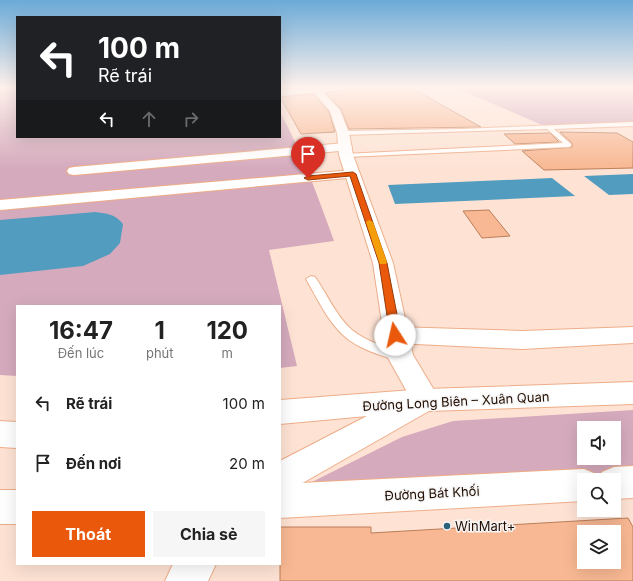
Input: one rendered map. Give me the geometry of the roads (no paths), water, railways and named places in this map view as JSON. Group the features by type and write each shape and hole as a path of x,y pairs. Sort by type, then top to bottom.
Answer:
{"street":[{"path":"281,477 426,400 398,346 383,263 353,174 336,114"},
{"path":"74,171 345,145"},
{"path":"0,204 353,174"},
{"path":"398,346 633,335"},
{"name":"Đường Long Biên – Xuân Quan","path":"281,412 426,400 633,393"},
{"path":"0,434 16,434"},
{"path":"621,483 633,482"},
{"name":"Đường Bát Khối","path":"281,500 577,485"},
{"path":"0,507 16,507"},
{"path":"185,581 195,565"}],"lane":[{"path":"345,145 460,131 633,124"},
{"path":"345,145 569,145 548,128"},
{"path":"311,279 339,324 347,333 357,340 398,346"}],"water":[{"path":"633,174 633,194 609,195 584,176"},
{"path":"552,178 575,196 395,204 388,185"},
{"path":"96,212 114,216 123,224 120,243 110,254 83,266 0,275 0,220"}],"place":[{"name":"WinMart+","path":"447,526"}]}
